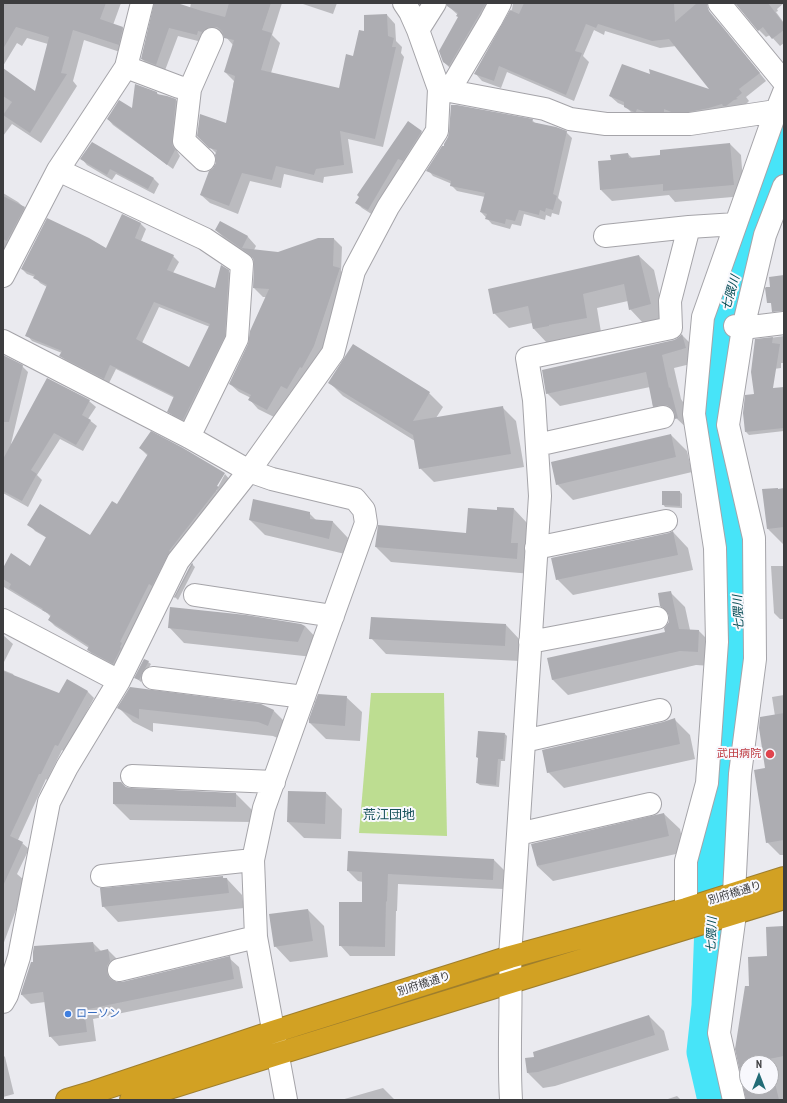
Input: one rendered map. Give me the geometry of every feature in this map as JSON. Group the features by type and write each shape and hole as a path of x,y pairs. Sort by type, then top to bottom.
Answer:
{"highway":[{"name":"別府橋通り","path":"131,1100 511,983 732,904 784,878"},
{"name":"別府橋通り","path":"732,904 784,898"},
{"name":"別府橋通り","path":"67,1100 94,1096 273,1032 510,957 690,918"}],"street":[{"path":"3,276 58,170 126,67 142,3"},
{"path":"404,3 410,12 444,90"},
{"path":"418,30 435,3"},
{"path":"3,1002 7,995 10,960 49,802 67,767 119,681 178,561 249,471 333,353 354,271 388,207 437,131 444,90 491,20 500,3"},
{"path":"719,3 784,82"},
{"path":"204,160 184,141 190,89 212,39"},
{"path":"126,67 179,87 190,89"},
{"path":"444,90 545,109 570,119 606,124 690,124 777,108 736,224 724,323 728,425 754,538 755,659 740,774 732,904 719,1033 734,1100"},
{"path":"58,170 205,239 242,264 237,339 189,437"},
{"path":"690,918 686,861 707,783 717,642 716,548 694,414 724,323 765,235 784,186"},
{"path":"605,236 689,227 736,224"},
{"path":"511,1100 510,957 540,496 534,400 528,358 671,328 670,301 689,227"},
{"path":"724,323 784,323"},
{"path":"3,341 189,437 249,471 272,479 355,499 364,510 366,523 264,808 253,860 256,937 286,1100"},
{"path":"537,445 663,417"},
{"path":"536,548 666,521"},
{"path":"195,595 333,616"},
{"path":"530,642 657,618"},
{"path":"3,620 119,681"},
{"path":"153,678 304,697"},
{"path":"524,741 660,710"},
{"path":"132,776 274,782"},
{"path":"518,834 650,804"},
{"path":"102,876 253,860"},
{"path":"120,970 256,937"}],"green space":[{"path":"371,693 444,693 447,836 359,833"}],"building":[{"path":"3,3 106,3 100,19 123,27 119,45 73,30 61,73 67,74 30,133 3,115 12,102 3,96 3,68 35,91 49,37 16,27 3,49"},
{"path":"154,3 177,3 225,17 229,3 271,3 262,30 272,33 261,70 339,88 346,54 353,56 359,30 364,31 364,15 387,14 388,36 394,38 392,47 396,47 375,139 340,131 344,165 316,169 314,175 276,166 272,180 242,173 229,206 200,195 209,171 216,163 215,155 217,150 209,148 197,136 200,114 226,123 235,76 224,72 234,40 224,38 222,31 217,27 210,27 202,32 198,31 197,35 169,28 156,65 141,59"},
{"path":"447,3 486,3 449,66 443,62 439,51 458,17 456,16 458,13 447,6"},
{"path":"524,3 674,3 675,22 697,3 707,3 709,11 760,73 739,89 742,93 736,98 738,99 726,106 723,106 722,104 689,112 671,112 664,109 664,112 645,112 637,109 636,112 634,112 624,107 624,102 609,96 622,64 650,74 649,69 709,89 669,39 652,41 598,24 596,28 586,24 575,51 582,53 566,95 499,66 494,81 474,74 510,10 519,14"},
{"path":"735,3 768,3 784,24 784,30 772,39 763,27 758,31"},
{"path":"135,84 157,92 157,94 176,99 172,140 172,145 175,150 167,165 107,119 119,100 132,108"},
{"path":"451,105 533,119 532,122 567,131 553,194 557,196 553,210 546,208 545,212 540,210 539,215 519,210 515,221 506,219 505,224 485,219 487,214 480,212 485,193 450,186 451,181 426,171 442,146 444,146 448,137"},
{"path":"408,121 422,131 403,161 398,159 368,210 355,203 359,197 357,195"},
{"path":"92,142 154,178 148,189 110,169 107,175 80,159"},
{"path":"730,143 734,185 663,191 663,184 600,190 598,161 611,160 610,155 628,153 629,158 660,155 660,150"},
{"path":"3,196 25,207 7,241 3,239"},
{"path":"122,214 141,223 135,238 174,255 167,270 215,288 221,265 229,270 225,336 183,420 167,412 174,396 110,365 104,379 59,356 62,351 25,336 47,285 33,278 35,275 21,269 47,218 89,238 106,248","holes":["154,302 210,324 189,367 136,339"]},
{"path":"220,221 248,236 242,248 278,252 318,238 334,238 333,266 340,268 314,346 302,368 300,367 287,389 281,386 267,410 248,400 251,395 229,384 248,344 250,331 269,289 253,288 253,258 215,230"},
{"path":"639,255 651,304 629,310 624,284 583,294 587,318 533,329 528,306 493,314 488,289"},
{"path":"784,275 784,311 772,312 771,303 767,303 765,288 770,287 769,277"},
{"path":"682,334 686,348 662,355 669,388 670,387 678,418 675,419 675,414 667,405 653,407 646,372 546,394 542,370 674,340"},
{"path":"773,337 772,343 780,344 773,388 784,387 784,428 745,432 743,413 745,395 754,394 751,372 755,339"},
{"path":"353,344 430,392 413,421 503,406 511,454 419,469 413,435 328,383"},
{"path":"3,355 23,365 9,422 3,422"},
{"path":"47,378 90,400 82,415 91,420 76,445 54,433 31,470 37,474 22,501 3,491 3,459"},
{"path":"151,431 225,473 217,486 219,487 169,551 152,586 149,584 120,642 122,643 121,648 113,664 87,650 89,646 48,620 51,615 9,588 11,584 3,579 3,568 11,553 30,566 46,537 27,525 40,504 90,535 112,501 117,504 148,454 139,448"},
{"path":"671,434 676,457 556,485 551,462"},
{"path":"784,488 784,527 767,529 762,489"},
{"path":"662,491 680,491 680,506 662,505"},
{"path":"253,499 310,512 310,519 333,521 329,539 249,520"},
{"path":"497,507 514,508 511,543 518,543 517,559 375,547 378,525 466,533 468,508 497,510"},
{"path":"673,531 678,555 556,580 551,558"},
{"path":"192,563 193,564 175,598 174,597"},
{"path":"671,591 679,629 699,630 698,652 680,651 552,680 547,658 665,632 664,628 669,622 669,616 666,610 660,606 658,593"},
{"path":"170,607 246,615 301,624 305,626 298,642 168,628"},
{"path":"371,617 506,624 505,646 369,639"},
{"path":"144,659 149,661 139,680 134,678"},
{"path":"3,671 59,693 67,679 88,691 58,746 55,745 41,774 39,774 10,836 23,842 3,886"},
{"path":"130,687 261,704 274,710 268,726 258,722 139,709 139,719 117,708"},
{"path":"318,694 347,696 345,726 309,723"},
{"path":"784,713 784,840 766,843 754,770 765,768 759,728 760,717"},
{"path":"675,718 680,744 547,773 542,750"},
{"path":"478,731 505,733 503,759 498,759 496,785 476,783"},
{"path":"113,782 121,782 126,787 131,788 236,793 236,807 113,804"},
{"path":"288,791 326,792 325,824 287,822"},
{"path":"664,813 669,836 537,866 531,844"},
{"path":"348,851 494,859 493,880 388,874 385,947 339,946 339,902 362,902 362,872 347,871"},
{"path":"223,876 223,878 227,878 229,893 102,907 100,888"},
{"path":"308,909 313,941 274,947 269,914"},
{"path":"784,926 784,1056 739,1055 739,1068 735,1049 745,986 749,986 748,957 767,956 766,927"},
{"path":"93,942 95,952 108,949 110,961 107,966 107,973 110,979 116,982 122,982 230,956 234,979 84,1010 87,1032 49,1037 43,992 21,995 31,962 33,962 34,946"},
{"path":"649,1015 655,1035 538,1072 527,1073 525,1058 534,1057 533,1052"},
{"path":"745,1095 778,1095 779,1100 746,1100"}],"waterway":[{"name":"七隈川","path":"715,1100 704,1052 709,1006 714,870 741,627 731,521 713,429 715,385 727,303 748,236 784,136"}],"place":[{"name":"武田病院","path":"770,754"},
{"name":"ローソン","path":"68,1014"}],"district":[{"name":"荒江団地","path":"389,815"}]}
